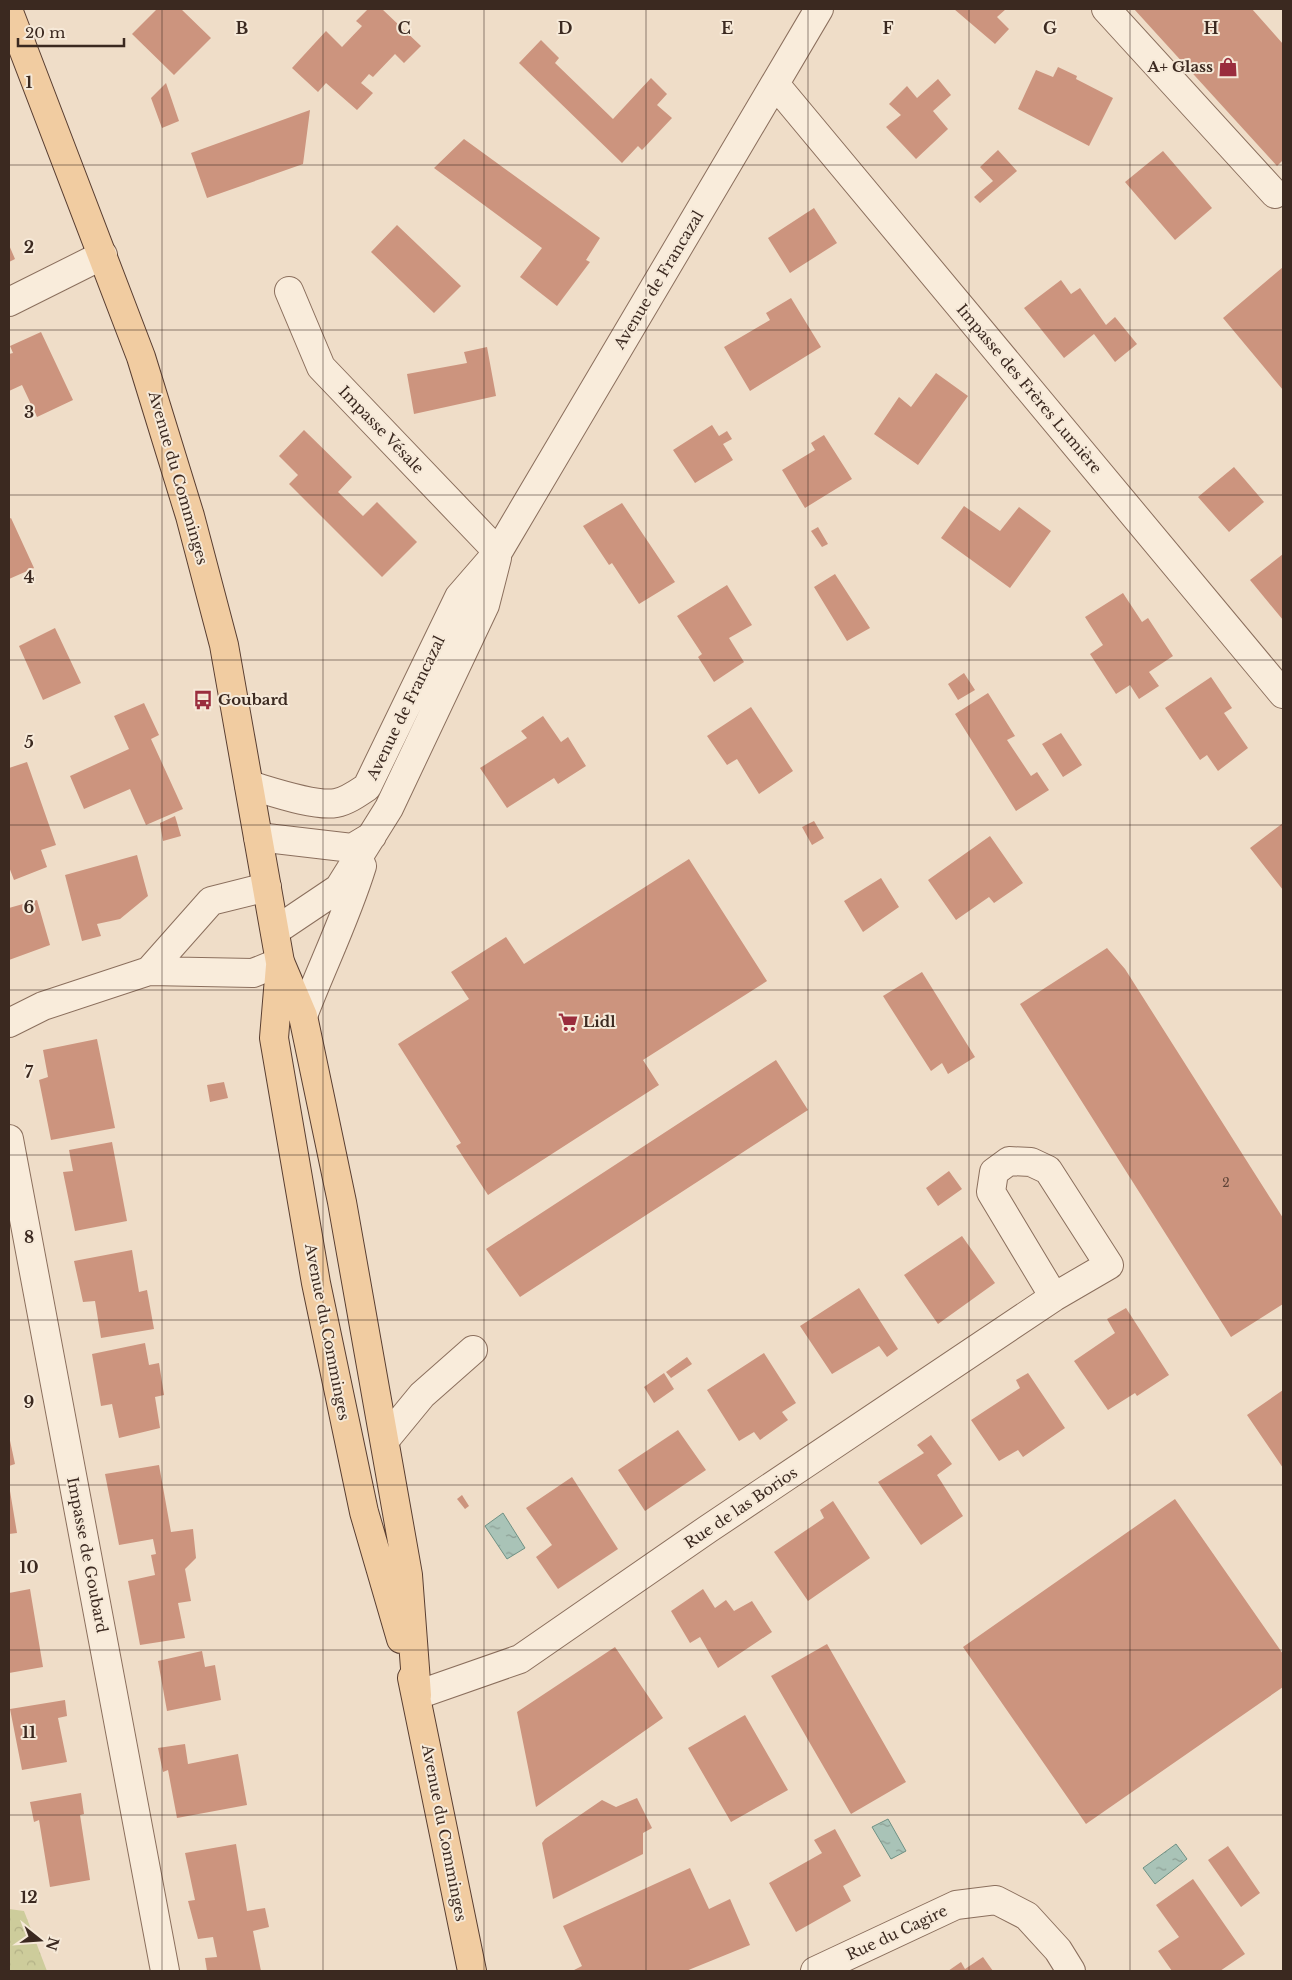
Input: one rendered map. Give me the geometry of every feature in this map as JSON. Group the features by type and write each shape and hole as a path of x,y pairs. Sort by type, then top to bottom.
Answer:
{"main road":[{"name":"Avenue du Comminges","path":"9,12 142,357 190,516 224,645 280,962 303,1016 342,1202 408,1575 417,1695"},
{"name":"Avenue du Comminges","path":"280,962 274,1038 316,1283 364,1512 417,1695 472,1971"}],"street":[{"name":"Avenue de Francazal","path":"249,785 292,798 336,803 356,795 367,787 460,597 498,552 820,9"},
{"path":"1106,9 1275,194"},
{"name":"Impasse des Frères Lumière","path":"775,84 1283,694"},
{"path":"9,302 103,255"},
{"name":"Impasse Vésale","path":"289,291 321,366 498,552"},
{"name":"Avenue de Francazal","path":"274,931 338,888 389,808 484,605 498,552"},
{"name":"Avenue de Francazal","path":"303,1016 322,967 349,908 372,836"},
{"path":"258,837 352,848 372,836"},
{"path":"149,971 211,901 267,887"},
{"path":"9,1023 43,1006 149,971 253,973 280,962"},
{"name":"Impasse de Goubard","path":"9,1139 165,1971"},
{"name":"Rue de las Borios","path":"417,1695 520,1659 716,1524 1054,1298 1109,1265 1048,1170 1031,1162 1010,1161 994,1172 991,1192 1054,1298"},
{"path":"385,1440 422,1395 473,1350"},
{"name":"Rue du Cagire","path":"814,1971 956,1905 996,1900 1027,1916 1058,1950 1071,1971"}],"green space":[{"path":"9,1909 24,1911 47,1971 9,1971"}],"water":[{"path":"503,1513 525,1548 507,1559 485,1526"},
{"path":"888,1819 906,1851 891,1859 872,1827"},
{"path":"1176,1844 1187,1859 1155,1884 1143,1868"}],"building":[{"path":"157,9 181,9 211,38 174,75 132,34"},
{"path":"368,9 382,9 421,46 404,63 395,54 373,77 369,74 361,83 373,93 357,110 326,83 318,92 292,68 326,31 342,47 362,26 356,21"},
{"path":"954,9 1006,9 997,17 1009,29 995,44"},
{"path":"1134,9 1252,9 1283,44 1283,160 1277,166"},
{"path":"541,40 559,58 555,63 613,119 651,78 667,94 657,105 672,118 642,150 638,146 622,163 519,63"},
{"path":"1058,67 1077,76 1076,79 1113,98 1089,146 1018,109 1036,70 1053,77"},
{"path":"938,79 951,95 933,111 948,129 916,159 886,127 901,115 889,104 907,86 917,98"},
{"path":"166,83 179,121 162,128 151,98"},
{"path":"310,110 303,164 207,198 191,153"},
{"path":"464,139 600,238 586,260 590,262 557,306 520,277 542,248 434,168"},
{"path":"998,150 1017,171 980,203 974,197 993,181 980,167"},
{"path":"1163,151 1212,208 1175,240 1125,182"},
{"path":"814,208 837,243 790,273 768,238"},
{"path":"397,225 461,286 434,313 371,252"},
{"path":"9,245 15,259 9,262"},
{"path":"1283,267 1283,390 1223,318"},
{"path":"1061,280 1071,294 1080,288 1106,325 1115,317 1137,344 1115,362 1094,334 1064,358 1024,308"},
{"path":"791,298 821,347 750,391 724,347 770,320 766,313"},
{"path":"41,332 73,400 37,417 22,385 9,391 9,354 13,353 10,346"},
{"path":"487,347 496,396 414,414 407,374 467,363 464,352"},
{"path":"936,373 968,396 918,465 874,434 899,397 911,407"},
{"path":"712,425 719,436 727,431 732,439 723,444 733,460 695,483 673,450"},
{"path":"304,430 352,477 338,492 363,516 377,502 417,542 382,577 289,484 298,475 279,456"},
{"path":"824,435 852,479 805,508 782,470 815,450 811,443"},
{"path":"1234,467 1264,502 1229,532 1198,497"},
{"path":"622,503 675,582 639,604 612,563 609,565 583,526"},
{"path":"964,506 1000,531 1019,507 1051,531 1010,588 941,538"},
{"path":"11,518 34,568 9,579 9,519"},
{"path":"818,527 828,544 822,547 811,531"},
{"path":"1283,554 1283,620 1250,580"},
{"path":"835,574 870,628 847,641 814,587"},
{"path":"727,585 752,625 729,638 744,662 714,682 698,657 702,654 677,616"},
{"path":"1123,593 1142,622 1148,618 1173,656 1149,672 1159,686 1139,699 1130,685 1116,694 1090,654 1103,645 1085,617"},
{"path":"55,628 81,683 43,700 19,646"},
{"path":"964,673 975,690 958,700 948,684"},
{"path":"1211,677 1232,708 1224,713 1248,748 1218,771 1207,755 1200,760 1165,708"},
{"path":"988,693 1015,736 1007,740 1031,776 1037,772 1049,790 1016,811 955,714"},
{"path":"144,703 159,735 151,739 183,809 146,825 130,789 84,809 70,776 129,749 114,716"},
{"path":"751,707 793,771 759,794 737,759 727,765 707,736"},
{"path":"543,716 561,742 568,737 586,766 558,784 554,778 507,808 480,768 527,738 521,731"},
{"path":"1061,733 1082,765 1063,777 1042,744"},
{"path":"27,762 56,845 41,850 47,867 14,880 9,867 9,768"},
{"path":"175,816 181,836 163,841 160,823"},
{"path":"814,821 824,838 812,845 802,827"},
{"path":"1283,823 1283,890 1250,848"},
{"path":"990,836 1023,883 994,903 989,897 956,920 928,880"},
{"path":"137,855 148,896 120,919 97,924 101,936 82,941 65,875"},
{"name":"Lidl","path":"689,859 767,981 643,1060 659,1085 488,1195 456,1146 461,1143 398,1044 469,999 451,972 506,937 524,964"},
{"path":"881,878 899,907 863,932 844,901"},
{"path":"37,900 50,945 9,960 9,908"},
{"path":"1107,948 1125,969 1283,1218 1283,1304 1231,1337 1020,1004"},
{"path":"922,972 975,1057 948,1074 942,1063 931,1071 883,996"},
{"path":"97,1039 115,1128 51,1140 39,1080 48,1077 43,1050"},
{"path":"776,1060 808,1110 520,1297 486,1249"},
{"path":"224,1082 228,1098 210,1102 207,1085"},
{"path":"112,1142 127,1221 75,1231 63,1172 73,1171 69,1150"},
{"path":"949,1171 962,1189 938,1206 926,1188"},
{"path":"962,1236 995,1283 938,1324 904,1275"},
{"path":"132,1250 139,1292 147,1290 154,1329 101,1338 95,1301 83,1302 74,1261"},
{"path":"859,1288 898,1349 887,1357 879,1346 832,1374 800,1326"},
{"path":"1126,1308 1169,1375 1137,1396 1135,1393 1108,1410 1074,1361 1115,1333 1107,1319"},
{"path":"145,1343 149,1365 159,1363 164,1395 155,1397 160,1428 119,1438 112,1404 101,1406 92,1354"},
{"path":"764,1353 796,1403 782,1412 788,1420 760,1440 754,1432 739,1441 707,1390"},
{"path":"687,1357 692,1364 671,1378 666,1372"},
{"path":"664,1373 674,1389 654,1403 644,1387"},
{"path":"1028,1373 1065,1428 1023,1457 1018,1450 999,1461 971,1420 1020,1388 1016,1380"},
{"path":"1283,1390 1283,1468 1247,1415"},
{"path":"678,1430 706,1470 645,1511 618,1470"},
{"path":"931,1435 952,1464 937,1475 963,1516 921,1545 878,1482 924,1453 917,1445"},
{"path":"9,1436 15,1464 9,1466"},
{"path":"159,1465 171,1532 193,1529 196,1558 185,1569 191,1601 178,1603 185,1638 140,1645 128,1581 155,1575 151,1555 156,1554 153,1539 119,1545 105,1474"},
{"path":"572,1477 618,1549 558,1589 536,1557 552,1545 526,1508"},
{"path":"9,1485 17,1533 9,1534"},
{"path":"462,1495 469,1506 465,1509 457,1499"},
{"path":"1175,1499 1283,1654 1283,1687 1086,1824 963,1647"},
{"path":"833,1501 870,1558 808,1601 774,1552 824,1518 820,1510"},
{"path":"30,1589 43,1667 9,1673 9,1593"},
{"path":"703,1589 715,1608 726,1600 734,1611 752,1601 772,1632 718,1668 700,1637 690,1643 671,1611"},
{"path":"827,1644 906,1782 851,1814 771,1676"},
{"path":"615,1647 663,1718 536,1807 517,1712"},
{"path":"202,1651 205,1667 215,1665 221,1700 167,1711 158,1661"},
{"path":"65,1700 67,1716 58,1718 67,1762 22,1770 10,1709"},
{"path":"745,1715 788,1790 731,1822 688,1748"},
{"path":"185,1744 188,1764 238,1754 247,1805 177,1818 168,1770 163,1772 158,1748"},
{"path":"81,1793 84,1814 80,1815 90,1880 50,1887 39,1820 34,1822 30,1802"},
{"path":"637,1798 652,1828 643,1833 643,1854 553,1899 542,1843 545,1839 602,1800 616,1807"},
{"path":"835,1829 861,1876 843,1886 851,1901 796,1932 769,1883 822,1853 814,1840"},
{"path":"236,1844 247,1911 265,1908 269,1927 253,1931 261,1971 207,1971 205,1958 217,1957 213,1937 198,1939 188,1901 195,1900 185,1853"},
{"path":"1228,1846 1260,1893 1241,1907 1208,1860"},
{"path":"690,1868 709,1909 730,1899 750,1945 686,1971 572,1971 582,1966 563,1926"},
{"path":"1193,1879 1245,1954 1220,1971 1172,1971 1158,1951 1179,1937 1156,1905"},
{"path":"983,1957 993,1971 948,1971 961,1962 965,1969"}],"place":[{"name":"A+ Glass","path":"1228,67"},
{"name":"Goubard","path":"203,700"},
{"name":"Lidl","path":"568,1022"}]}
